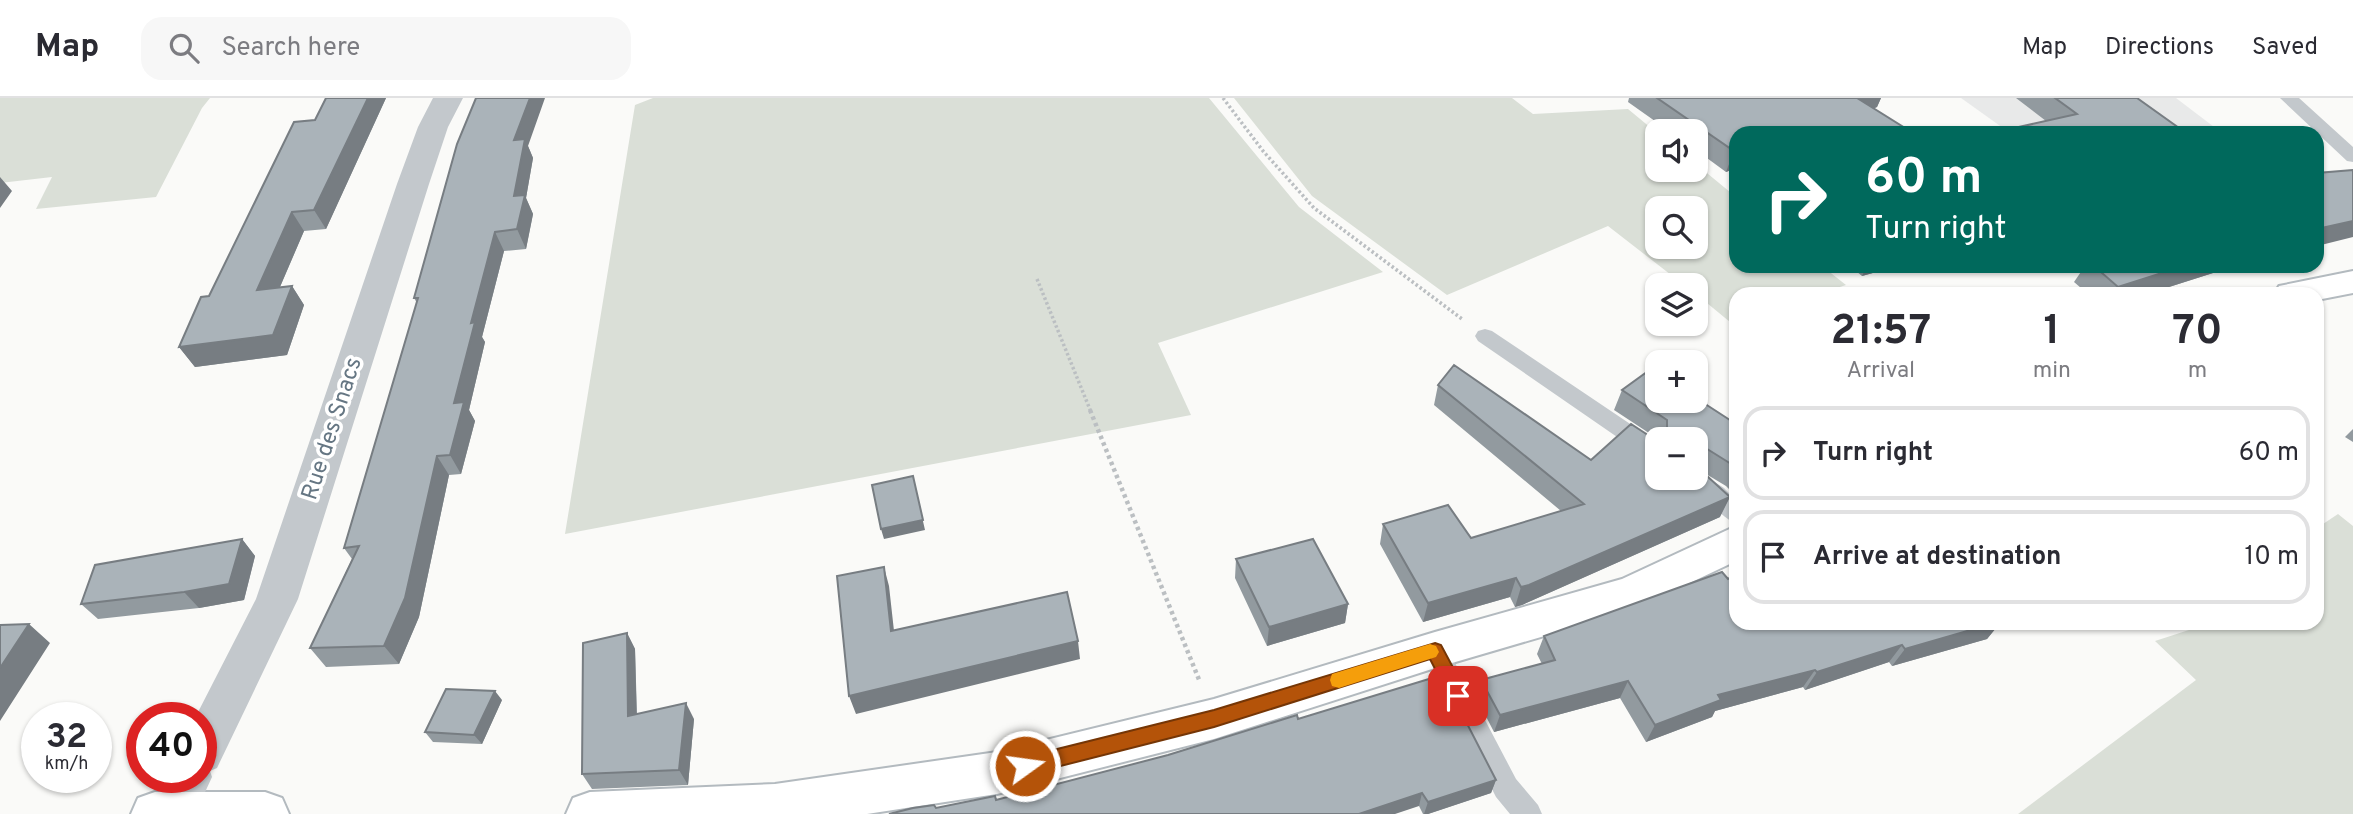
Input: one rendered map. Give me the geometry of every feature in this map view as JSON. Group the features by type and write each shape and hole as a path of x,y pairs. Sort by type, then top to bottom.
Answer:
{"street":[{"name":"Rue des Snacs","path":"217,721 277,599 413,184 433,127 448,98"},
{"path":"2324,288 2353,282"},
{"path":"590,814 775,806 984,775 1214,719 1435,650 1633,593 1729,545"},
{"path":"172,801 265,814"}],"lane":[{"path":"2289,98 2319,126"},
{"path":"2324,130 2353,157"},
{"path":"1485,336 1645,445"},
{"path":"1708,488 1729,508"},
{"path":"1435,650 1506,788 1528,814"}],"path":[{"path":"1223,98 1263,151 1314,208 1485,336"},
{"path":"1037,279 1214,719"}],"shaded area":[{"path":"0,98 210,98 202,108 156,197 36,209 52,177 0,183"},
{"path":"653,98 1209,98 1299,207 1383,272 1158,343 1191,415 565,534 635,105"},
{"path":"1234,98 1512,98 1533,114 1628,109 1645,123 1645,182 1708,182 1708,174 1729,191 1729,273 1831,273 1846,285 1729,287 1729,321 1708,304 1708,273 1669,273 1651,259 1708,259 1708,196 1645,196 1645,255 1608,226 1447,295 1312,196"},
{"path":"1961,98 2176,98 2213,126 2000,126"},
{"path":"2338,514 2353,526 2353,814 2018,814 2196,680 2155,641 2189,630 2324,630 2324,523"}],"building":[{"path":"326,98 368,98 314,210 292,212 257,290 292,286 273,335 179,347 201,297 209,296 294,122 315,120"},
{"path":"476,98 530,98 514,140 525,139 514,196 525,195 517,229 495,232 471,323 475,322 454,403 464,402 450,455 437,456 405,598 384,646 310,648 359,546 344,548 418,298 414,298 457,144"},
{"path":"1657,98 1857,98 1902,126 1729,126 1729,148 1708,133 1708,119 1688,119"},
{"path":"2055,98 2137,98 2176,126 2023,126 2077,114"},
{"path":"2353,170 2353,221 2324,227 2324,172"},
{"path":"2102,273 2162,273 2118,287"},
{"path":"1454,365 1591,460 1631,424 1645,433 1645,490 1708,490 1708,477 1729,497 1529,585 1521,587 1516,578 1428,603 1383,524 1448,505 1471,538 1584,504 1438,385"},
{"path":"1645,373 1645,405 1622,390"},
{"path":"1708,406 1729,419 1729,463 1708,450 1708,427 1667,427 1667,420 1656,413 1708,413"},
{"path":"913,476 923,520 881,529 872,485"},
{"path":"242,539 229,584 81,604 95,565"},
{"path":"1313,539 1348,604 1269,627 1236,559"},
{"path":"884,567 891,631 1067,592 1078,641 849,696 837,576"},
{"path":"1722,572 1729,578 1729,630 1971,630 1905,649 1902,645 1817,672 1815,670 1718,695 1721,700 1655,725 1628,681 1500,715 1481,680 1555,660 1544,636"},
{"path":"29,624 0,668 0,625"},
{"path":"627,633 628,716 686,703 679,770 582,774 583,643"},
{"path":"1442,675 1496,780 1428,802 1422,793 1359,814 889,814 995,796 996,800 1168,755 1297,715 1298,719"},
{"path":"446,689 495,691 474,735 425,732"}],"slow traffic":[{"path":"1339,680 1430,652"}],"route":[{"path":"1025,766 1214,719 1435,650 1458,696"}]}
